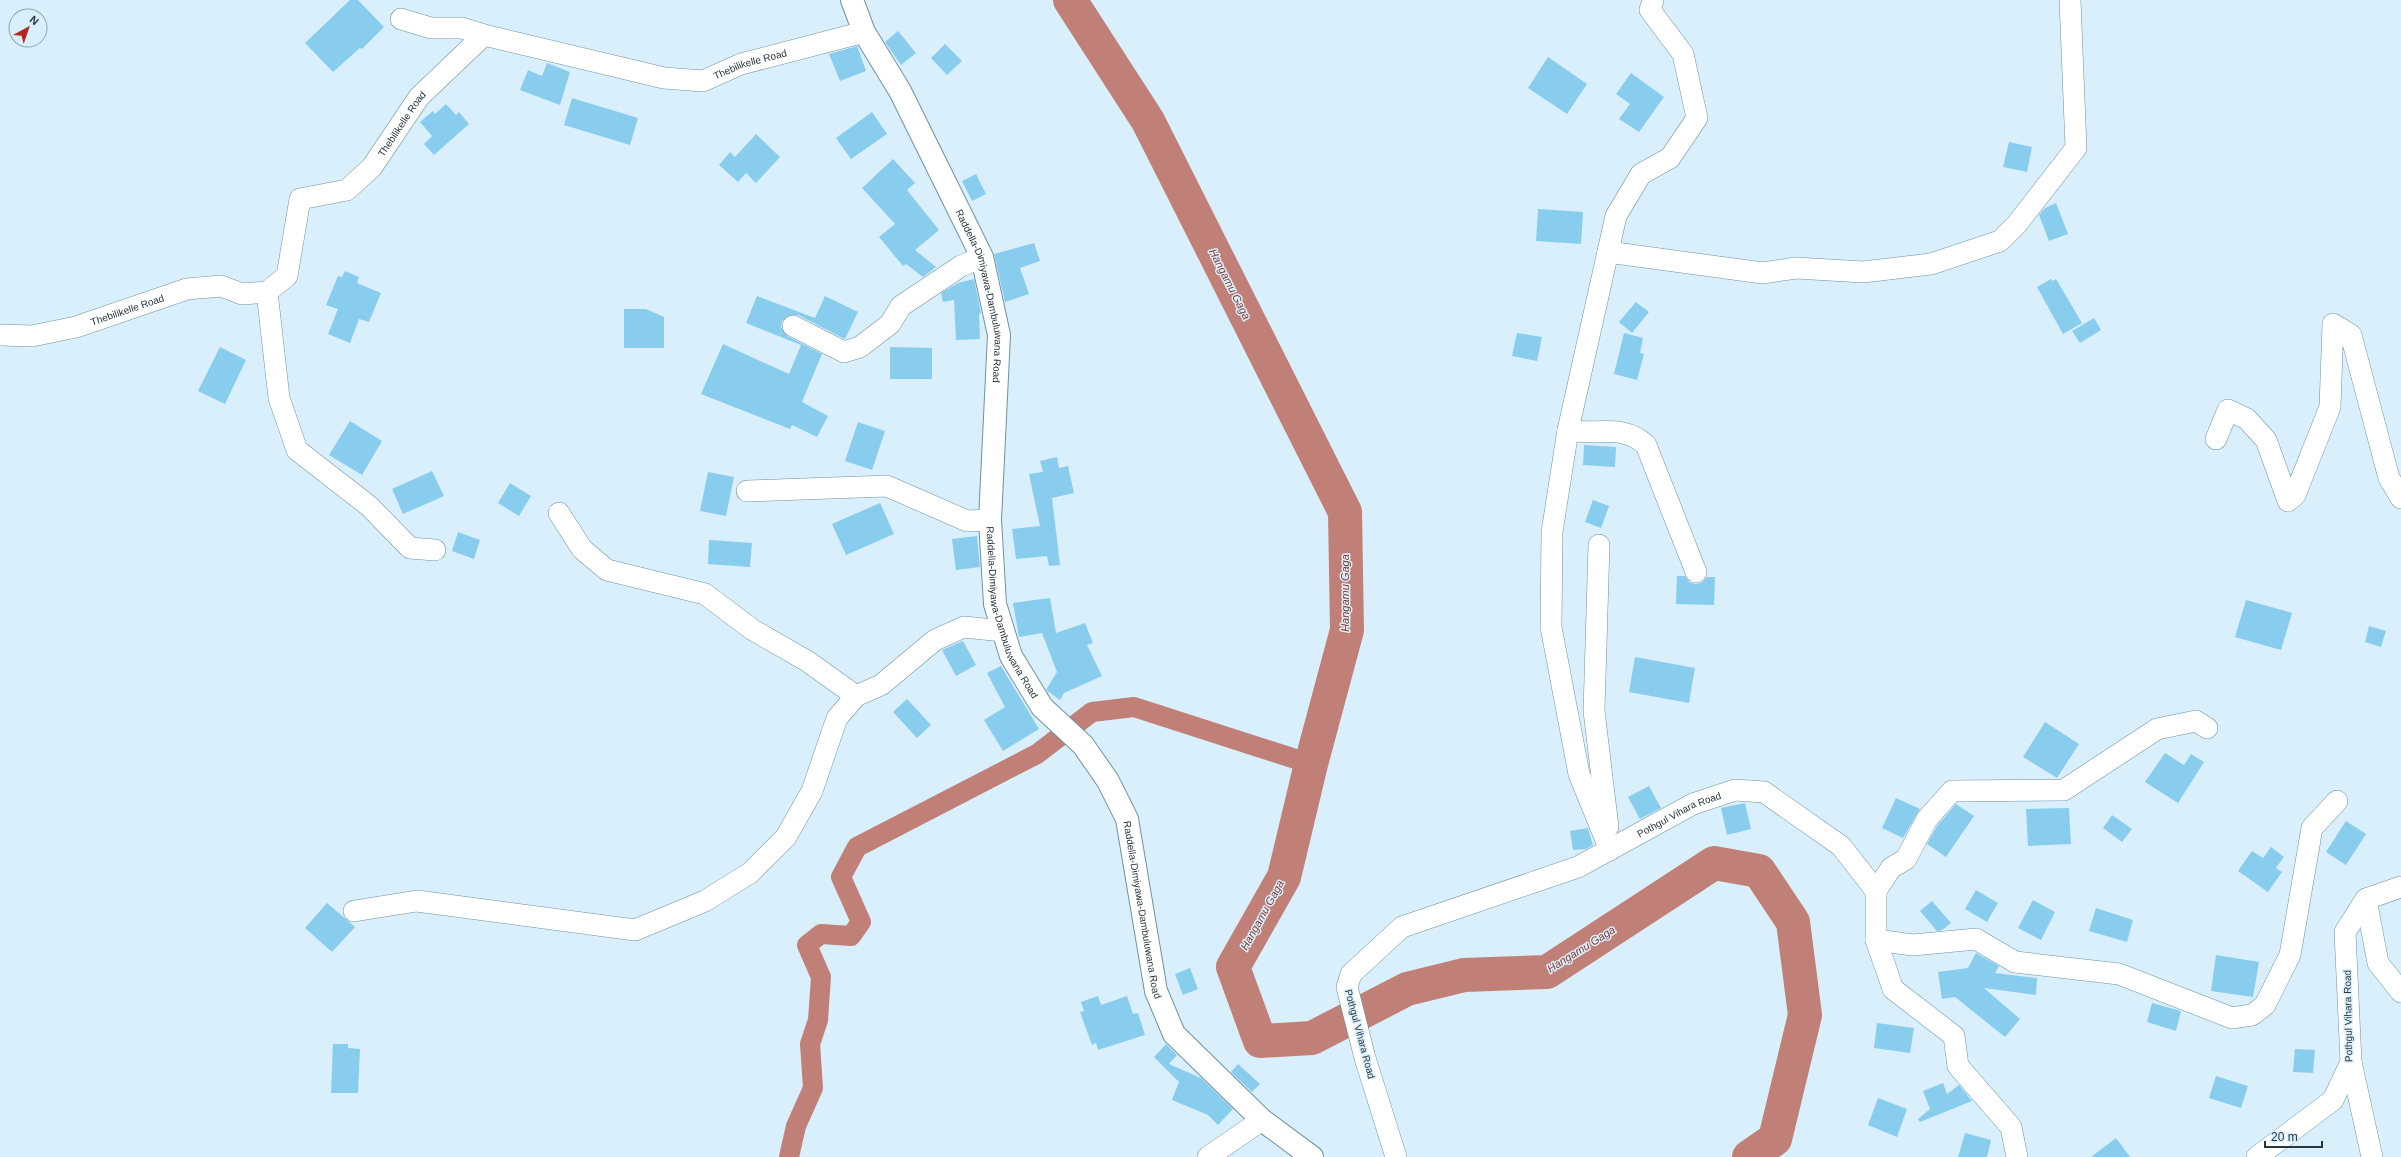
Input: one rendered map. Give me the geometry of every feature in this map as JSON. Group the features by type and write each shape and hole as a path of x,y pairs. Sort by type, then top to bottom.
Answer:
{"street":[{"name":"Raddella-Dimiyawa-Dambuluwana Road","path":"852,0 864,32 900,91 982,257 999,335 990,520 996,604 1010,656 1042,707 1083,744 1108,781 1127,819 1156,991 1174,1034 1262,1120 1312,1157"},
{"path":"1610,850 1579,774 1551,627 1552,532 1568,430 1616,216 1641,174 1670,158 1698,118 1683,54 1650,10 1653,0"},
{"path":"1608,252 1763,273 1796,268 1863,272 1931,264 2000,241 2018,224 2076,148 2070,0"},
{"path":"401,19 431,28 462,28 484,35"},
{"name":"Thebilikelle Road","path":"0,335 32,336 76,328 187,289 221,286 242,294 267,292 287,276 300,199 347,190 372,167 419,97 484,35 664,78 703,81 741,64 864,32"},
{"path":"793,326 844,352 860,347 890,324 901,306 961,266 982,257"},
{"path":"267,292 279,398 297,450 369,506 410,548 436,550"},
{"path":"2216,439 2228,410 2247,419 2266,440 2288,501 2295,495 2330,407 2333,324 2351,335 2389,478 2401,498"},
{"path":"1568,430 1584,434 1616,431 1636,436 1646,445 1696,572"},
{"path":"747,491 887,486 967,522 990,520"},
{"path":"559,513 582,550 607,570 705,594 753,630 807,661 856,696"},
{"path":"1599,544 1594,711 1610,850"},
{"path":"354,910 417,901 635,930 698,904 750,873 786,837 812,791 838,718 856,696 882,685 935,640 964,627 1003,631"},
{"path":"2017,1157 2011,1127 1958,1066 1954,1036 1893,990 1876,940 1876,891 1891,868 1906,859 1927,819 1952,791 2064,790 2157,729 2196,721 2207,728"},
{"name":"Pothgul Vihara Road","path":"1396,1156 1365,1058 1346,987 1350,974 1402,927 1578,867 1693,804 1735,790 1764,792 1841,846 1876,891"},
{"path":"1876,940 1913,945 1976,939 2015,962 2119,974 2232,1018 2252,1015 2264,1005 2290,955 2312,828 2337,801"},
{"path":"2401,888 2366,899 2378,963 2401,992"},
{"name":"Pothgul Vihara Road","path":"2256,1157 2333,1100 2351,1062 2345,932 2366,899"},
{"path":"2351,1062 2372,1157"},
{"path":"1208,1157 1262,1120"}],"building":[{"path":"350,0 358,0 384,27 362,49 360,48 333,72 305,43"},
{"path":"898,31 916,53 901,65 885,42"},
{"path":"945,44 962,61 947,75 931,58"},
{"path":"857,46 866,71 840,81 829,54"},
{"path":"1548,57 1587,84 1567,114 1528,88"},
{"path":"547,63 570,72 560,105 520,90 528,70 542,76"},
{"path":"1631,73 1664,97 1639,132 1619,119 1630,104 1616,94"},
{"path":"572,98 638,118 630,145 564,125"},
{"path":"446,104 456,115 459,112 469,124 434,155 424,144 432,136 420,122 433,111 435,114"},
{"path":"872,112 887,134 851,159 836,138"},
{"path":"756,134 780,157 756,183 746,173 738,182 719,165 730,152 735,157"},
{"path":"2009,142 2032,147 2027,172 2003,167"},
{"path":"893,159 915,183 907,190 939,230 915,250 936,267 923,277 906,264 903,266 879,237 895,224 862,188"},
{"path":"976,174 986,194 972,201 962,181"},
{"path":"2056,203 2068,234 2049,241 2039,215 2045,208"},
{"path":"1538,209 1583,212 1581,244 1536,241"},
{"path":"1034,243 1040,261 1020,268 1029,294 1005,302 994,254"},
{"path":"345,271 359,277 357,283 381,293 369,322 359,319 350,343 328,334 338,309 326,305 338,276 342,277"},
{"path":"974,279 981,313 979,314 980,339 956,340 954,300 943,302 941,293 958,283"},
{"path":"2051,279 2052,281 2056,279 2082,323 2063,334 2037,287"},
{"path":"757,296 815,318 825,296 858,312 845,339 798,315 787,316 782,321 781,327 787,336 822,354 802,402 828,416 817,437 792,425 790,429 701,394 723,344 789,374 801,345 746,323"},
{"path":"1636,302 1649,312 1632,333 1619,322"},
{"path":"624,309 646,309 664,317 664,348 624,348"},
{"path":"2094,318 2101,330 2080,343 2072,331"},
{"path":"1517,333 1542,337 1537,361 1512,356"},
{"path":"1624,333 1643,338 1640,353 1644,354 1637,380 1614,374"},
{"path":"220,347 246,360 225,404 198,391"},
{"path":"890,347 932,348 932,379 890,379"},
{"path":"350,421 382,441 362,475 329,455"},
{"path":"858,422 885,431 872,470 845,461"},
{"path":"1584,445 1616,447 1615,467 1583,465"},
{"path":"1057,457 1059,468 1068,466 1074,493 1052,498 1060,565 1049,566 1047,556 1016,559 1012,529 1040,526 1029,474 1043,472 1040,461"},
{"path":"432,471 444,496 403,514 392,489"},
{"path":"708,472 734,477 726,516 700,511"},
{"path":"510,483 531,496 519,516 498,503"},
{"path":"1593,500 1609,506 1601,528 1585,522"},
{"path":"880,503 894,534 846,555 832,524"},
{"path":"458,532 480,540 474,559 452,551"},
{"path":"977,536 980,567 956,570 952,539"},
{"path":"709,540 752,543 750,567 708,564"},
{"path":"1677,576 1685,576 1689,582 1695,584 1701,583 1707,577 1715,577 1714,605 1676,604"},
{"path":"1050,598 1056,633 1085,623 1093,643 1087,645 1102,676 1064,693 1060,700 1046,690 1057,672 1042,633 1019,637 1013,603"},
{"path":"2246,600 2292,613 2281,650 2235,637"},
{"path":"2369,626 2386,631 2381,647 2365,642"},
{"path":"963,641 976,665 956,676 942,650"},
{"path":"1635,657 1695,668 1689,703 1629,692"},
{"path":"1001,666 1039,729 1003,751 984,720 1005,707 987,673"},
{"path":"907,699 931,725 917,738 893,712"},
{"path":"2045,722 2079,744 2057,778 2023,757"},
{"path":"2165,753 2184,765 2191,754 2204,762 2178,803 2145,782"},
{"path":"1649,786 1661,808 1640,819 1628,797"},
{"path":"1896,798 1920,809 1903,838 1882,828"},
{"path":"1745,803 1751,829 1727,835 1721,808"},
{"path":"1956,804 1974,816 1946,857 1927,844 1937,826"},
{"path":"2069,808 2071,844 2028,846 2026,809"},
{"path":"2112,815 2132,829 2122,842 2103,828"},
{"path":"2346,821 2366,834 2346,865 2326,852"},
{"path":"1588,828 1593,845 1586,849 1573,850 1570,831"},
{"path":"2271,847 2284,857 2276,868 2282,872 2268,892 2238,871 2252,851 2263,858"},
{"path":"1976,890 1998,903 1987,922 1965,909"},
{"path":"2033,900 2055,912 2041,940 2018,928"},
{"path":"1932,901 1951,923 1942,930 1937,931 1920,911"},
{"path":"327,903 355,927 332,952 305,928"},
{"path":"2096,908 2133,920 2127,942 2089,931"},
{"path":"1976,953 1999,966 1995,973 2037,978 2036,995 1984,988 2020,1019 2005,1037 1955,997 1942,999 1938,972 1968,968"},
{"path":"2216,955 2259,962 2253,997 2211,991"},
{"path":"1190,968 1198,989 1183,995 1175,974"},
{"path":"1098,996 1101,1005 1127,996 1133,1014 1138,1013 1145,1035 1098,1050 1096,1043 1092,1045 1080,1012 1084,1011 1081,1002"},
{"path":"2152,1003 2181,1011 2176,1031 2147,1022"},
{"path":"1877,1023 1914,1028 1910,1053 1874,1048"},
{"path":"333,1044 348,1044 348,1048 360,1049 358,1093 331,1093"},
{"path":"1166,1044 1177,1055 1169,1064 1201,1078 1233,1109 1218,1125 1208,1115 1172,1100 1179,1082 1154,1057"},
{"path":"2295,1049 2315,1050 2313,1073 2293,1072"},
{"path":"1238,1064 1260,1084 1252,1092 1231,1072"},
{"path":"2216,1076 2248,1086 2241,1108 2209,1098"},
{"path":"1943,1083 1947,1094 1959,1085 1972,1101 1920,1122 1918,1119 1930,1109 1923,1091"},
{"path":"1878,1098 1907,1109 1897,1137 1868,1125"},
{"path":"1965,1133 1991,1140 1987,1157 1958,1157"},
{"path":"2116,1138 2130,1157 2091,1157"}],"waterway":[{"name":"Hangamu Gaga","path":"1070,0 1148,121 1345,512 1347,630 1311,764 1284,877 1233,967 1260,1041 1312,1038 1407,989 1464,975 1547,972 1714,863 1759,871 1793,922 1805,1015 1775,1139 1749,1157"},
{"path":"789,1157 796,1126 813,1088 810,1044 818,1020 821,977 807,945 821,934 851,936 861,922 841,877 857,847 1037,754 1092,712 1134,707 1311,764"}]}
